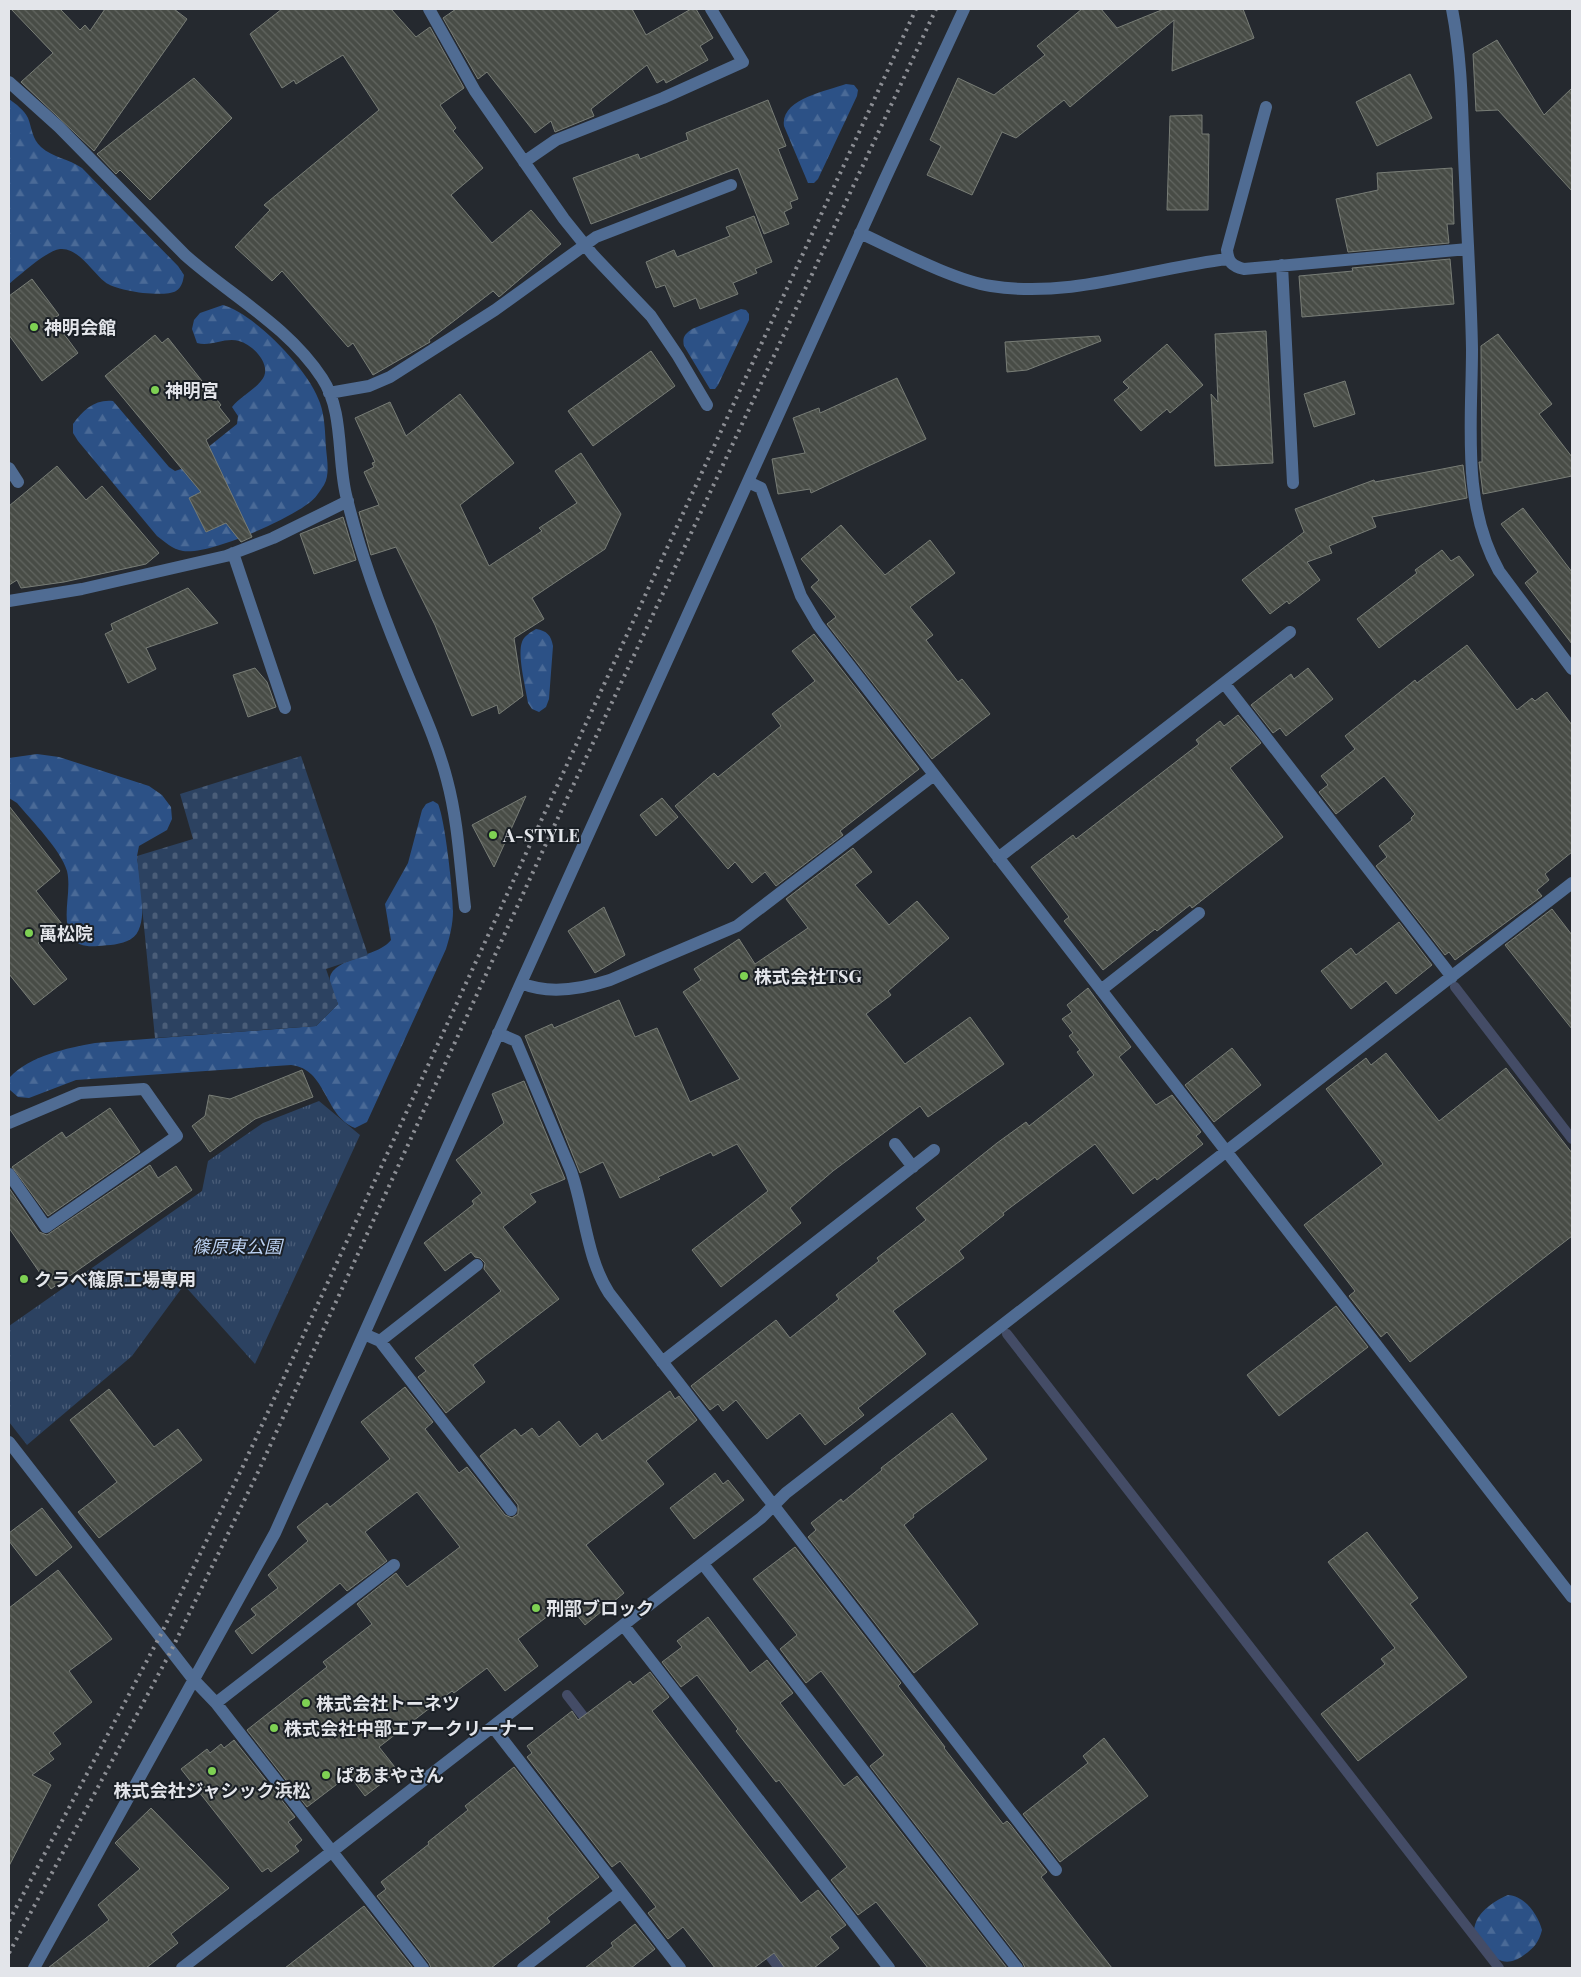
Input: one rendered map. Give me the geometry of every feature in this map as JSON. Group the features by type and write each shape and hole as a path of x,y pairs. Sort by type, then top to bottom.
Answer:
{"street":[{"path":"429,9 459,66 524,162 584,245 651,316 678,356 707,405"},
{"path":"524,162 556,140 663,98 742,62 711,9"},
{"path":"34,1968 192,1679 275,1533 498,1033 860,233 964,9"},
{"path":"1452,9 1460,57 1472,347 1472,471 1481,530 1490,554 1503,576 1572,669"},
{"path":"9,82 59,127 185,255 283,332 311,362 323,379 330,393 337,420 340,462 348,501 379,599 436,745 448,781 455,818 465,907"},
{"path":"1266,107 1228,250 1228,259 1235,266 1244,268 1468,249"},
{"path":"330,393 369,386 390,377 495,310 596,237 732,184"},
{"path":"860,233 948,273 989,286 1032,290 1075,286 1199,262 1228,259"},
{"path":"1282,265 1293,483"},
{"path":"9,468 18,482"},
{"path":"748,482 761,488 809,611 998,858 1572,1596"},
{"path":"9,602 82,589 232,553 273,538 348,501"},
{"path":"232,553 285,708"},
{"path":"998,858 1290,632"},
{"path":"1224,683 1452,976"},
{"path":"521,983 535,989 589,986 618,976 736,926 934,775"},
{"path":"182,1968 703,1564 774,1506 786,1493 1572,883"},
{"path":"1101,990 1199,913"},
{"path":"498,1033 516,1041 571,1171 578,1191 598,1276 662,1362 1056,1870"},
{"path":"9,1123 80,1094 144,1089 177,1136 46,1227 9,1174"},
{"path":"895,1144 913,1167"},
{"path":"662,1362 934,1150"},
{"path":"380,1341 477,1265"},
{"path":"364,1334 380,1341 511,1510"},
{"path":"9,1442 192,1679 216,1702 423,1968"},
{"path":"703,1564 1017,1968"},
{"path":"216,1702 394,1565"},
{"path":"624,1626 890,1968"},
{"path":"493,1727 680,1968"},
{"path":"522,1968 621,1892"}],"green space":[{"path":"846,84 854,85 858,90 857,96 818,179 814,183 808,183 784,126 785,117 789,109 806,98"},
{"path":"9,99 20,107 26,115 34,137 41,147 82,168 178,266 184,275 182,284 176,291 151,294 129,291 110,285 100,278 79,256 67,249 60,249 48,254 26,269 9,284"},
{"path":"223,305 236,310 265,332 280,345 305,375 322,408 328,472 326,481 317,495 309,503 284,518 248,535 211,548 183,551 172,547 157,536 78,441 73,433 73,424 81,414 95,404 113,401 169,467 175,471 181,469 237,424 238,416 232,407 258,385 264,375 264,363 256,352 245,343 234,340 208,344 197,343 192,329 194,320 200,313"},
{"path":"741,309 746,310 749,314 749,320 718,385 715,389 710,389 684,346 684,338 692,329"},
{"path":"536,629 548,634 553,646 549,699 546,707 539,712 532,709 528,703 521,655 523,640"},
{"path":"37,754 59,757 149,786 162,795 171,807 172,819 167,830 139,846 137,856 142,901 141,924 137,933 127,941 90,946 79,944 71,936 67,921 68,879 64,863 38,827 17,803 9,798 9,758"},
{"path":"301,756 368,955 326,969 338,1004 316,1026 155,1038 137,856 193,839 180,794"},
{"path":"433,801 438,804 441,812 448,856 453,901 451,930 446,949 367,1122 355,1128 345,1122 337,1114 312,1075 303,1068 291,1065 76,1080 29,1098 18,1097 10,1090 10,1077 18,1070 38,1058 84,1045 316,1026 338,1004 330,982 331,974 336,968 376,951 391,940 385,904 408,863 422,810 426,804"},
{"name":"篠原東公園","path":"319,1101 360,1135 255,1364 184,1285 132,1356 27,1445 9,1422 9,1326 202,1191 208,1161 263,1123"},
{"path":"1508,1895 1520,1899 1530,1907 1542,1930 1538,1941 1531,1950 1508,1962 1494,1957 1474,1930 1481,1913 1496,1901"}],"building":[{"path":"11,9 60,9 80,30 85,25 90,31 105,9 174,9 187,19 94,151 21,82 53,53"},
{"path":"282,9 391,9 416,37 430,27 464,88 440,105 456,128 453,131 483,168 451,195 492,243 531,210 561,244 499,297 493,291 429,340 430,342 373,375 353,343 348,347 282,271 272,281 235,247 270,210 264,205 379,110 343,55 296,84 294,80 282,88 250,34"},
{"path":"456,9 632,9 646,35 691,9 696,9 713,38 700,46 708,60 666,83 664,79 657,83 647,65 591,109 594,116 555,132 551,121 535,133 487,72 478,79 443,18"},
{"path":"1082,9 1101,9 1117,28 1164,9 1243,9 1254,38 1172,71 1174,20 1070,107 1064,100 1016,138 1002,132 972,195 927,175 941,146 930,140 958,78 994,95 1045,55 1037,46"},
{"path":"1497,40 1544,115 1572,88 1572,191 1498,110 1476,111 1473,54"},
{"path":"1410,74 1432,118 1377,146 1356,102"},
{"path":"194,78 232,118 150,200 120,170 116,174 97,154"},
{"path":"768,100 786,146 778,149 798,199 790,202 792,208 784,212 789,224 764,234 738,168 591,224 573,178 638,154 640,159 688,140 686,133"},
{"path":"1202,115 1202,134 1209,134 1208,210 1167,210 1170,116"},
{"path":"1452,168 1454,224 1447,224 1449,243 1348,252 1336,199 1378,190 1377,173"},
{"path":"754,216 772,262 755,269 757,273 733,283 738,294 700,309 696,298 674,307 665,285 656,288 646,262 674,250 677,257 730,236 726,227"},
{"path":"1450,259 1454,304 1302,317 1299,276 1353,271 1352,268"},
{"name":"神明会館","path":"32,279 59,315 53,319 78,353 42,381 9,335 9,296"},
{"path":"1266,331 1273,463 1215,466 1211,394 1218,402 1215,334"},
{"path":"1498,334 1552,404 1539,414 1572,457 1572,476 1483,494 1479,462 1482,462 1481,346"},
{"path":"155,335 162,343 168,338 221,405 219,407 230,421 206,440 252,537 241,542 226,523 206,532 189,498 201,492 105,376"},
{"path":"1099,336 1101,341 1027,370 1007,372 1005,342"},
{"path":"1167,344 1203,385 1170,413 1167,409 1141,431 1114,400 1129,388 1123,382"},
{"path":"651,351 675,386 593,446 568,411"},
{"path":"897,378 926,439 811,493 810,489 778,494 772,459 805,453 793,418 819,408 820,413"},
{"path":"1345,381 1355,414 1314,427 1304,394"},
{"path":"460,394 514,463 460,505 489,566 542,531 539,528 577,503 555,471 581,453 621,514 605,549 532,598 544,619 514,638 523,696 499,714 497,705 472,716 435,625 396,547 371,555 359,512 379,505 364,472 374,467 372,463 375,462 355,418 390,402 406,436"},
{"path":"1463,465 1467,498 1372,517 1376,527 1329,546 1332,553 1307,562 1320,580 1289,604 1287,601 1270,614 1242,580 1304,532 1295,509 1374,480 1375,482"},
{"path":"57,466 86,500 102,486 159,553 146,564 64,582 21,588 17,580 9,585 9,506"},
{"path":"1523,508 1572,572 1572,644 1525,583 1538,572 1501,524"},
{"path":"343,517 356,560 314,574 300,534"},
{"path":"841,525 885,575 930,540 955,573 910,607 933,635 926,640 958,682 962,679 990,714 932,759 827,624 836,617 811,587 819,580 801,559"},
{"path":"1442,550 1451,561 1459,556 1474,575 1379,648 1357,619 1417,573 1415,570"},
{"path":"188,588 218,623 146,648 156,669 128,683 105,634 113,630 111,624"},
{"path":"814,634 919,769 840,831 843,835 776,886 765,872 752,883 735,862 728,869 675,806 714,773 718,777 781,726 772,714 815,681 792,651"},
{"path":"1467,645 1517,710 1532,698 1535,701 1547,692 1572,725 1572,852 1545,874 1549,880 1537,890 1542,896 1455,960 1449,952 1445,955 1376,866 1387,857 1379,846 1412,820 1411,818 1415,814 1384,776 1336,814 1319,792 1328,785 1321,776 1355,749 1345,736 1415,680 1417,683"},
{"path":"255,668 267,682 276,707 248,717 233,675"},
{"path":"1308,668 1333,699 1286,736 1280,728 1273,733 1251,705 1291,674 1294,679"},
{"path":"1238,715 1261,743 1230,768 1283,837 1192,908 1190,905 1157,931 1155,929 1103,970 1064,921 1069,917 1031,867 1073,835 1076,839 1199,744 1196,740 1220,721 1224,726"},
{"name":"A-STYLE","path":"526,796 494,867 472,825"},
{"path":"662,798 678,817 656,836 640,815"},
{"name":"萬松院","path":"9,806 60,871 36,891 62,924 38,943 67,979 34,1005 9,974"},
{"path":"853,848 872,872 855,885 889,925 917,901 949,938 888,991 891,995 866,1014 905,1064 970,1017 1004,1064 928,1117 920,1106 833,1171 790,1208 801,1223 721,1287 692,1250 768,1191 737,1144 713,1156 711,1152 658,1177 660,1179 620,1198 603,1162 580,1173 525,1036 552,1024 554,1028 619,1000 635,1037 657,1028 690,1102 740,1079 683,992 701,980 694,969 739,939 755,964 808,928 786,899"},
{"path":"604,907 625,955 595,973 568,931"},
{"path":"1552,909 1572,935 1572,1029 1505,945"},
{"path":"1399,922 1432,965 1396,994 1386,981 1351,1009 1321,971 1351,948 1356,955"},
{"path":"1088,988 1131,1047 1119,1057 1156,1105 1172,1095 1201,1132 1196,1136 1203,1144 1157,1180 1155,1177 1133,1194 1095,1144 1003,1213 1004,1215 959,1251 964,1258 893,1311 926,1354 858,1408 864,1415 825,1445 800,1413 767,1439 736,1400 723,1411 718,1404 710,1410 691,1386 776,1320 790,1338 839,1299 836,1295 879,1261 877,1258 926,1220 916,1208 997,1143 1026,1122 1029,1126 1094,1075 1077,1052 1080,1050 1069,1036 1073,1033 1062,1019 1072,1012 1067,1005"},
{"path":"1232,1048 1261,1085 1214,1122 1185,1085"},
{"path":"1386,1053 1439,1121 1506,1068 1572,1153 1572,1236 1410,1362 1387,1332 1381,1337 1349,1296 1355,1291 1304,1225 1383,1164 1326,1089 1366,1058 1371,1065"},
{"path":"302,1070 313,1097 255,1119 210,1152 192,1126 205,1116 209,1095 230,1099"},
{"path":"524,1081 565,1179 530,1194 536,1202 503,1227 559,1299 473,1365 485,1382 446,1413 418,1377 426,1371 415,1358 501,1291 484,1269 485,1263 471,1252 445,1271 424,1243 474,1204 472,1201 482,1193 456,1160 504,1123 492,1094"},
{"path":"110,1108 140,1152 48,1216 12,1167 62,1132 66,1138"},
{"path":"150,1165 158,1178 176,1166 192,1190 51,1289 9,1228 9,1188 39,1232 47,1235"},
{"path":"1336,1306 1368,1347 1279,1416 1247,1375"},
{"path":"405,1387 433,1422 425,1429 459,1473 467,1467 505,1515 512,1518 518,1514 518,1505 480,1456 515,1429 521,1436 532,1428 539,1437 559,1421 580,1447 597,1433 602,1441 670,1391 675,1399 679,1396 697,1420 646,1461 664,1484 586,1545 624,1593 585,1625 566,1602 518,1639 538,1666 505,1691 487,1668 454,1693 452,1691 379,1747 398,1771 365,1796 349,1775 307,1807 247,1730 327,1667 323,1662 372,1624 357,1604 396,1573 407,1587 460,1547 417,1492 365,1532 387,1561 347,1591 340,1583 252,1654 235,1631 256,1615 251,1609 278,1588 268,1575 308,1541 297,1527 327,1503 330,1507 390,1459 361,1422"},
{"path":"109,1389 154,1447 178,1429 202,1460 99,1538 78,1512 117,1482 70,1420"},
{"path":"952,1413 987,1459 913,1515 914,1517 904,1525 978,1624 914,1673 808,1537 816,1530 811,1523 841,1499 843,1502 882,1470 881,1468"},
{"path":"715,1473 723,1484 728,1480 744,1500 694,1539 670,1508"},
{"path":"42,1508 72,1547 36,1576 9,1541 9,1533"},
{"path":"1367,1532 1418,1598 1410,1604 1467,1677 1358,1761 1321,1714 1385,1664 1381,1659 1395,1648 1328,1562"},
{"path":"795,1547 901,1683 898,1686 944,1748 1003,1824 1007,1821 1010,1824 1047,1872 1041,1877 1112,1968 1025,1968 870,1766 884,1755 821,1671 806,1683 780,1649 797,1635 753,1579"},
{"path":"58,1570 112,1639 69,1671 92,1702 53,1733 61,1744 49,1753 54,1759 32,1775 51,1785 9,1866 9,1608"},
{"path":"708,1617 750,1673 767,1660 793,1693 780,1703 844,1786 857,1776 1007,1968 928,1968 876,1902 858,1915 831,1880 847,1867 779,1780 776,1782 736,1731 738,1729 697,1675 681,1687 662,1662 682,1647 677,1641"},
{"path":"650,1672 669,1697 652,1711 743,1829 801,1903 818,1890 846,1925 830,1937 839,1948 814,1968 785,1968 774,1953 754,1968 715,1968 683,1927 668,1939 648,1913 656,1907 620,1861 612,1867 527,1757 532,1753 527,1746 572,1711 578,1720 630,1681 633,1685"},
{"path":"1104,1738 1148,1796 1060,1862 1023,1814 1088,1763 1083,1756"},
{"path":"234,1740 295,1817 288,1822 302,1840 295,1846 299,1851 271,1872 268,1868 262,1872 181,1769 207,1749 210,1753 221,1744 224,1748"},
{"path":"514,1767 599,1877 547,1918 550,1922 491,1968 431,1968 377,1896 386,1889 381,1882 429,1844 428,1842 468,1810 465,1806"},
{"path":"151,1808 229,1888 171,1934 178,1943 146,1968 48,1968 109,1920 98,1905 140,1869 115,1843"},
{"path":"364,1906 413,1968 285,1968"},
{"path":"635,1924 655,1949 631,1968 585,1968 613,1946 611,1943"}],"waterway":[{"path":"1455,987 1572,1139"},
{"path":"1007,1334 1499,1968"},
{"path":"567,1695 591,1726"},
{"path":"763,1947 779,1968"}],"railway":[{"path":"9,1921 160,1636 243,1466 916,9"},
{"path":"9,1953 171,1651 258,1472 550,835 936,9"}],"place":[{"name":"神明会館","path":"34,327"},
{"name":"神明宮","path":"155,390"},
{"name":"A-STYLE","path":"493,835"},
{"name":"萬松院","path":"29,933"},
{"name":"株式会社TSG","path":"744,976"},
{"name":"クラベ篠原工場専用","path":"24,1279"},
{"name":"刑部ブロック","path":"536,1608"},
{"name":"株式会社トーネツ","path":"306,1703"},
{"name":"株式会社中部エアークリーナー","path":"274,1728"},
{"name":"株式会社ジャシック浜松","path":"212,1771"},
{"name":"ぱあまやさん","path":"326,1775"}]}
